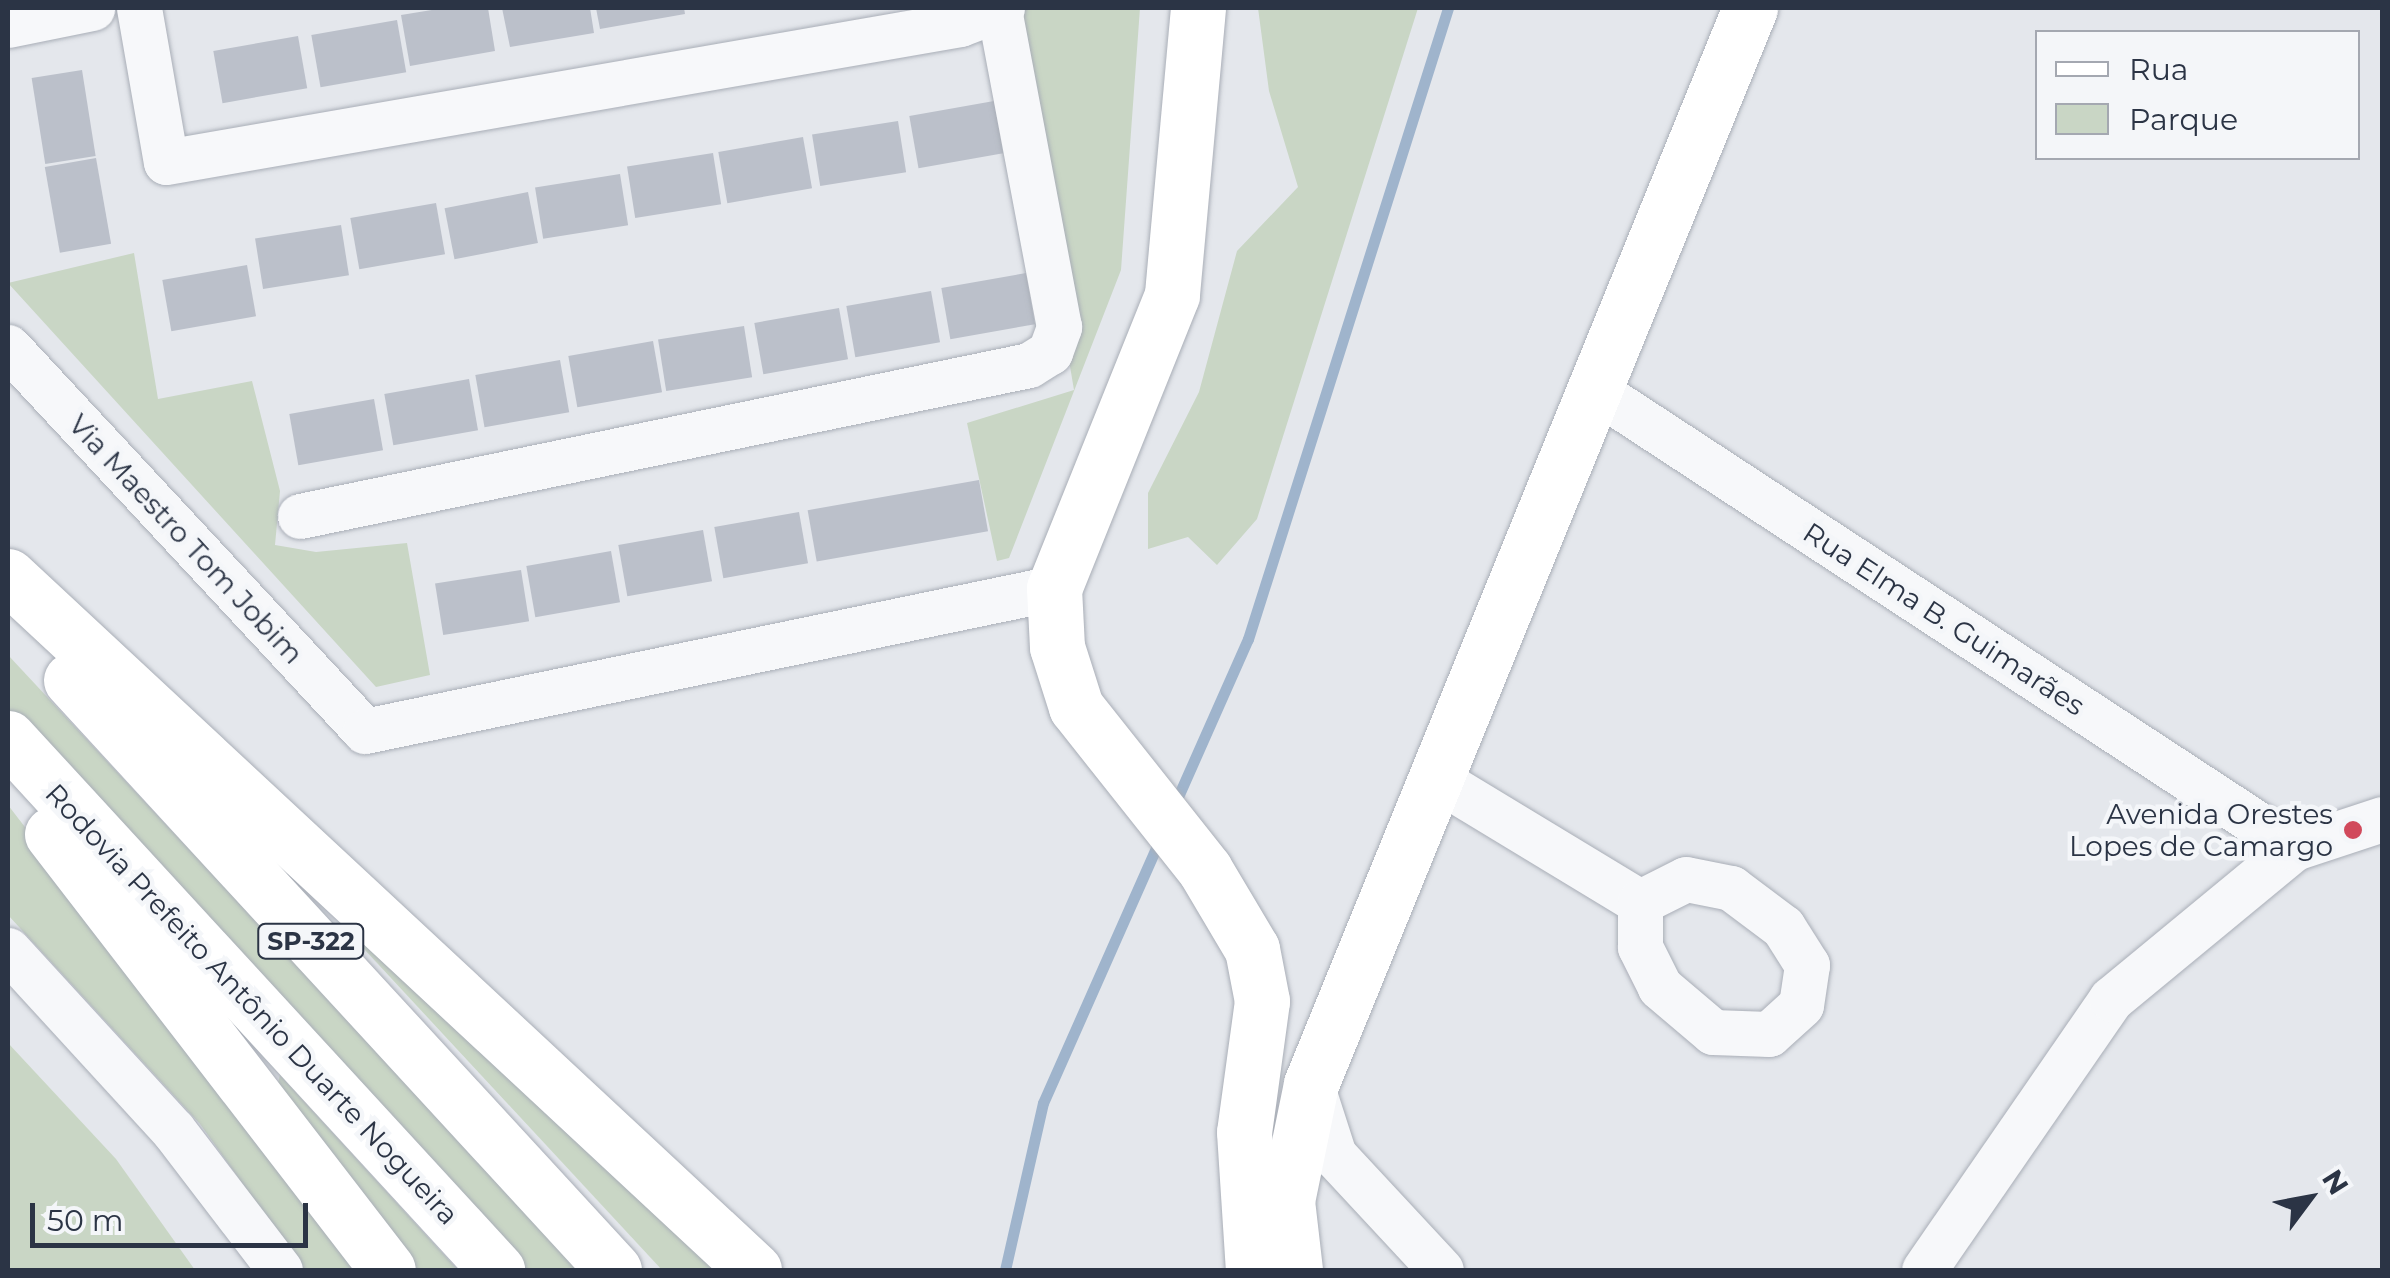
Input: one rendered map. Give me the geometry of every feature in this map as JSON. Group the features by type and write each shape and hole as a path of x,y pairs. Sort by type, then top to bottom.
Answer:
{"main road":[{"path":"1198,8 1172,295 1054,588 1057,647 1076,707 1205,870 1252,948 1262,1001 1244,1132 1253,1270"},
{"path":"1295,1270 1287,1201 1311,1084 1440,781 1750,8"},
{"path":"8,576 754,1270"},
{"name":"SP-322","path":"8,612 614,1270"},
{"name":"Rodovia Prefeito Antônio Duarte Nogueira","path":"8,738 497,1270"},
{"path":"8,776 388,1270"}],"street":[{"path":"8,25 92,8"},
{"path":"140,8 166,162 1001,11 1059,327 1050,352 1029,366 300,516"},
{"name":"Via Maestro Tom Jobim","path":"8,347 365,731 1054,588"},
{"name":"Rua Elma B. Guimarães","path":"1595,390 2294,848"},
{"path":"1440,781 1640,902"},
{"path":"1924,1270 2111,1000 2294,848 2382,819"},
{"path":"8,950 173,1130 280,1270"},
{"path":"1311,1084 1334,1155 1441,1270"}],"green space":[{"path":"1010,8 1140,8 1121,270 1009,558 997,561 967,423 1074,390"},
{"path":"1258,8 1418,8 1257,519 1217,565 1188,537 1148,549 1148,493 1199,392 1237,251 1298,187 1269,91"},
{"path":"134,253 158,399 252,381 280,491 275,545 316,552 407,543 430,675 376,687 8,283"},
{"path":"8,655 578,1266 574,1270 512,1270 8,730"},
{"path":"8,805 365,1270 304,1270 200,1124 8,915"},
{"path":"360,926 727,1270 662,1270 352,936"},
{"path":"8,1043 116,1159 195,1270 8,1270"},
{"path":"280,1075 458,1270 412,1270 276,1093"}],"building":[{"path":"444,8 488,8 495,51 410,66 401,15"},
{"path":"502,8 590,8 594,33 510,47"},
{"path":"596,8 684,8 685,14 600,29"},
{"path":"397,20 406,72 321,87 311,35"},
{"path":"298,36 307,88 223,103 213,51"},
{"path":"82,70 96,156 45,164 32,78"},
{"path":"994,101 1003,153 919,168 909,116"},
{"path":"898,121 906,172 820,186 812,135"},
{"path":"803,137 812,188 727,203 718,152"},
{"path":"713,153 721,204 635,218 627,167"},
{"path":"96,158 111,244 60,253 45,167"},
{"path":"620,174 628,225 543,239 535,187"},
{"path":"528,192 538,243 454,259 445,208"},
{"path":"436,203 445,254 359,269 350,218"},
{"path":"341,225 349,275 263,289 255,239"},
{"path":"247,265 256,316 171,331 162,280"},
{"path":"1026,273 1035,324 950,339 941,288"},
{"path":"931,291 940,342 855,357 846,306"},
{"path":"839,308 848,359 763,374 754,323"},
{"path":"744,326 752,377 666,391 658,340"},
{"path":"653,341 662,392 577,407 568,356"},
{"path":"560,360 569,412 485,427 475,375"},
{"path":"469,379 478,430 393,445 384,394"},
{"path":"374,399 383,450 298,465 289,414"},
{"path":"979,480 988,531 817,561 808,510"},
{"path":"799,512 808,563 723,578 714,527"},
{"path":"703,530 712,581 627,596 618,545"},
{"path":"611,551 620,602 535,617 526,566"},
{"path":"521,570 529,621 443,635 435,584"}],"waterway":[{"path":"1173,808 1248,639 1448,8"},
{"path":"1005,1270 1043,1103 1160,839"}],"place":[{"name":"Avenida Orestes Lopes de Camargo","path":"2353,830"}]}
